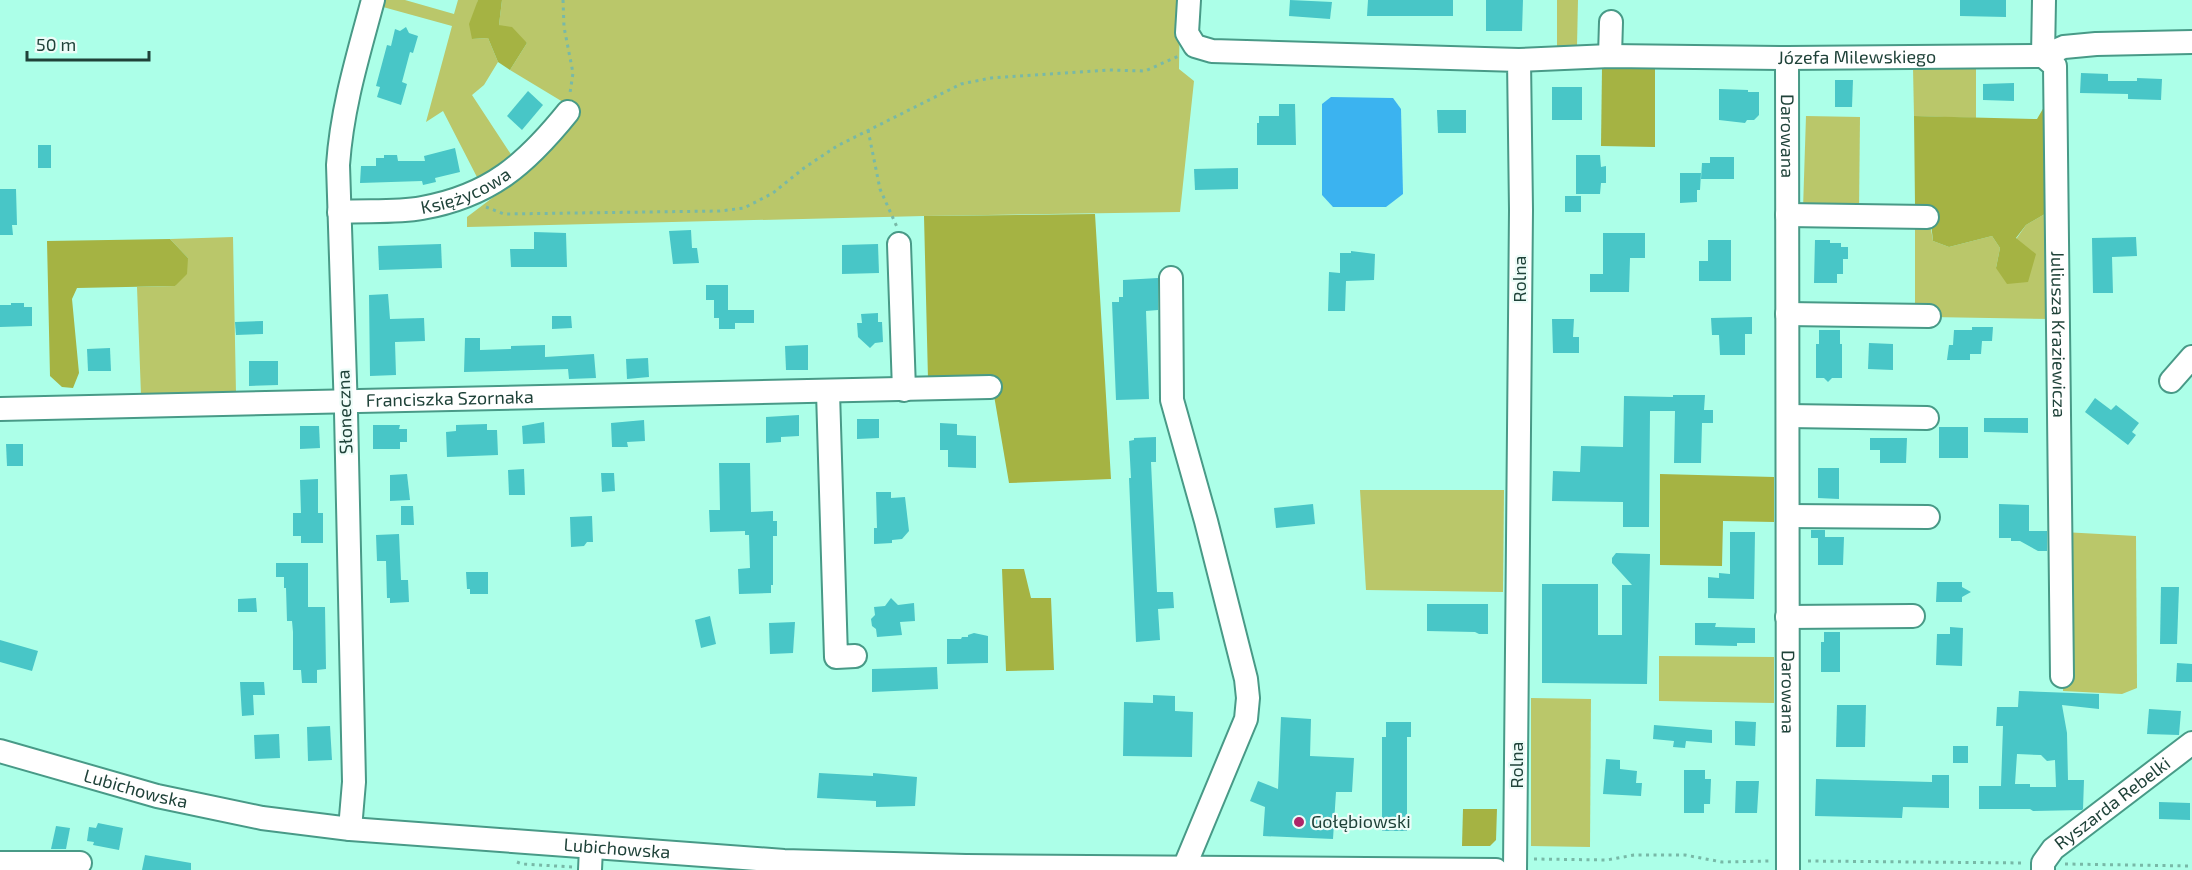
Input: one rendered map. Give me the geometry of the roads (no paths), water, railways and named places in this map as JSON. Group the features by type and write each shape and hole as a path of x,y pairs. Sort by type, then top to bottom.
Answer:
{"street":[{"name":"Słoneczna","path":"350,829 354,782 338,165 341,127 349,88 373,0"},
{"path":"1189,0 1187,33 1195,46 1212,51 1519,60"},
{"name":"Juliusza Kraziewicza","path":"2044,0 2043,56 2055,66 2062,676"},
{"path":"1610,56 1611,22"},
{"name":"Józefa Milewskiego","path":"1519,60 1610,56 1787,58 2043,56 2064,47 2192,42"},
{"name":"Darowana","path":"1787,58 1787,617 1798,865"},
{"name":"Rolna","path":"1516,859 1521,222 1519,60"},
{"name":"Księżycowa","path":"339,212 420,208 462,199 496,181 525,160 568,112"},
{"path":"1787,215 1927,216"},
{"path":"899,244 904,390"},
{"path":"1171,278 1172,400 1238,645 1248,698 1245,719 1184,868"},
{"path":"1787,314 1929,316"},
{"path":"2171,381 2192,357"},
{"name":"Franciszka Szornaka","path":"0,409 990,387"},
{"path":"828,392 836,657 855,656"},
{"path":"1788,416 1927,418"},
{"path":"1788,516 1928,517"},
{"path":"1787,617 1913,616"},
{"name":"Ryszarda Rebelki","path":"2043,867 2053,849 2192,743"},
{"name":"Lubichowska","path":"0,751 158,796 262,818 590,859 747,864 1035,868 1496,870"},
{"path":"0,862 80,863"}],"water":[{"path":"1331,97 1393,98 1401,109 1403,194 1386,207 1333,207 1322,195 1322,104"}],"place":[{"name":"Gołębiowski","path":"1299,822"}]}
